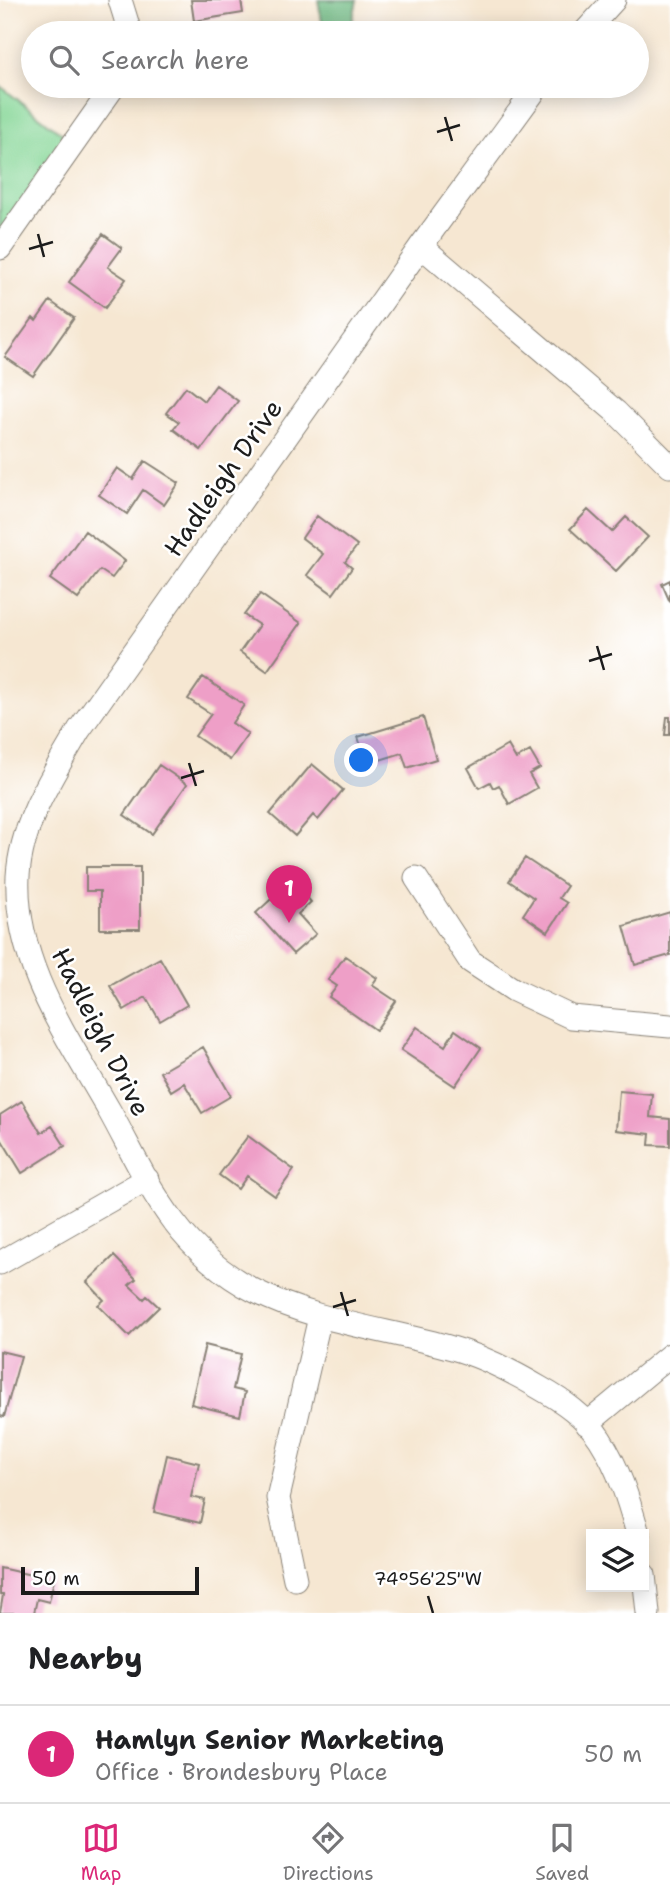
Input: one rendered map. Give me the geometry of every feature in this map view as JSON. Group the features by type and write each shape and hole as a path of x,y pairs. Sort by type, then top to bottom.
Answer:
{"street":[{"path":"120,0 126,21"},
{"path":"595,21 614,0"},
{"path":"0,248 106,98"},
{"name":"Hadleigh Drive","path":"529,98 421,246 79,730 48,783 24,839 19,887 26,948 43,992 173,1222 217,1267 255,1291 320,1317 455,1348 516,1374 570,1405 600,1438 625,1488 637,1529"},
{"path":"421,246 616,412 670,466"},
{"path":"416,878 470,961 514,990 571,1017 670,1026"},
{"path":"0,1263 147,1180"},
{"path":"295,1579 278,1498 320,1317"},
{"path":"587,1424 670,1355"},
{"path":"646,1592 648,1613"}],"green space":[{"path":"318,0 357,0 353,21 322,21"},
{"path":"0,86 74,143 0,248"}],"building":[{"path":"191,0 241,0 243,13 194,21"},
{"path":"103,234 122,248 108,267 126,279 105,308 69,282"},
{"path":"50,301 74,318 33,376 5,357 33,318 36,321"},
{"path":"216,385 238,401 201,450 173,429 179,422 166,413 186,387 204,401"},
{"path":"145,461 179,483 164,505 143,490 127,514 99,495 117,468 133,479"},
{"path":"588,510 612,532 626,517 648,537 616,571 570,529"},
{"path":"317,516 357,546 345,562 352,568 333,594 307,575 323,554 302,538"},
{"path":"85,531 125,561 112,578 100,570 78,599 50,579"},
{"path":"670,580 670,602 662,584"},
{"path":"260,594 301,623 267,671 240,652 259,625 244,615"},
{"path":"203,677 244,705 232,723 248,734 230,760 195,736 211,714 188,699"},
{"path":"423,717 436,759 407,768 402,753 367,764 358,737"},
{"path":"667,717 670,717 670,735 665,735"},
{"path":"508,745 516,759 530,751 540,768 529,774 537,788 509,804 499,785 493,788 490,782 479,788 468,768"},
{"path":"312,764 343,790 318,820 313,815 295,836 270,814"},
{"path":"159,765 187,784 152,834 124,815"},
{"path":"525,858 567,886 559,898 567,903 548,932 523,915 534,898 509,881"},
{"path":"86,867 140,867 140,929 100,929 100,891 86,891"},
{"path":"292,880 311,902 298,914 316,934 293,954 256,913"},
{"path":"670,912 670,955 635,965 624,926"},
{"path":"345,956 377,978 372,985 396,1001 376,1030 329,997 337,986 328,980"},
{"path":"160,958 187,1005 160,1021 146,997 124,1010 110,986"},
{"path":"417,1027 445,1046 455,1030 481,1048 455,1086 401,1050"},
{"path":"203,1047 231,1096 202,1113 184,1083 171,1091 160,1072"},
{"path":"619,1091 652,1094 650,1117 670,1119 670,1146 649,1145 650,1134 616,1130"},
{"path":"22,1101 41,1133 52,1126 65,1146 22,1173 0,1137 0,1115"},
{"path":"248,1136 294,1170 275,1196 247,1176 238,1189 219,1175"},
{"path":"114,1256 136,1279 129,1285 144,1299 147,1296 159,1307 129,1336 98,1305 104,1300 87,1282"},
{"path":"205,1345 241,1354 233,1389 245,1392 240,1416 191,1404"},
{"path":"0,1351 21,1356 4,1417 0,1416"},
{"path":"167,1455 199,1463 191,1497 205,1500 200,1523 154,1512"},
{"path":"0,1568 54,1580 49,1602 37,1599 34,1613 0,1613 3,1595 0,1595"}],"place":[{"name":"Hamlyn Senior Marketing","path":"289,923"}]}
